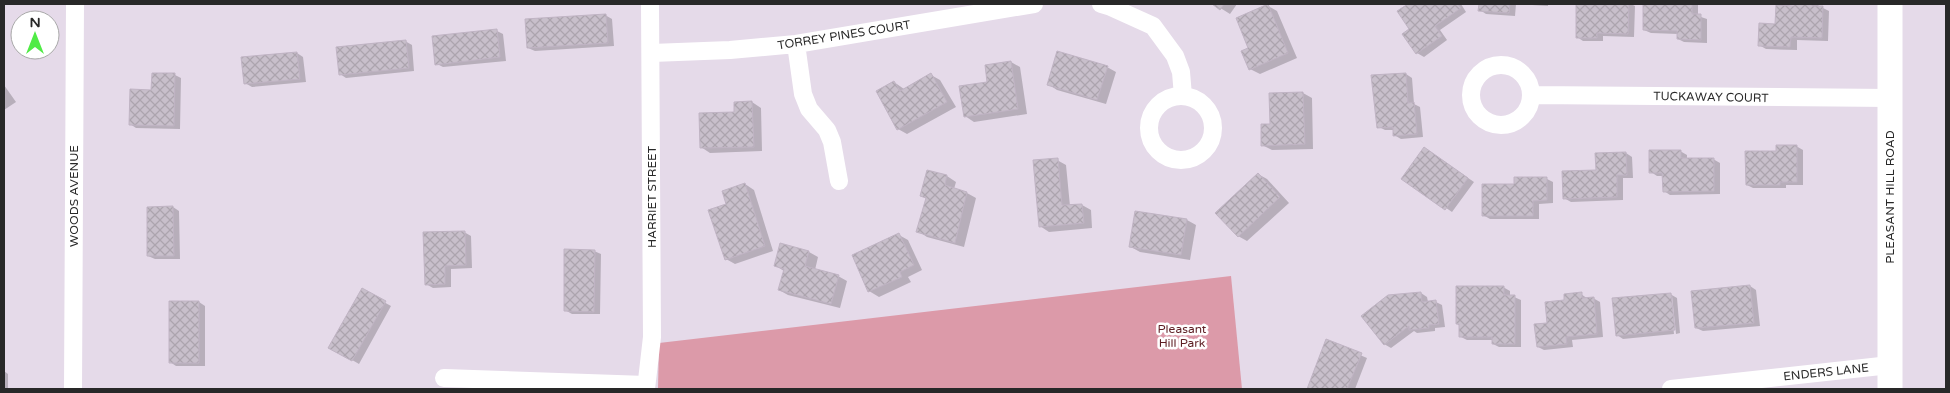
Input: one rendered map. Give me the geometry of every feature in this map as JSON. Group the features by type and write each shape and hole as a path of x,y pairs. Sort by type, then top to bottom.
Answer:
{"street":[{"name":"WOODS AVENUE","path":"73,389 75,4"},
{"name":"HARRIET STREET","path":"646,387 652,337 652,53 650,4"},
{"name":"TORREY PINES COURT","path":"652,53 730,50 796,44 1034,4"},
{"path":"1101,4 1153,26 1175,56 1181,72 1183,96"},
{"name":"PLEASANT HILL ROAD","path":"1890,4 1890,377"},
{"path":"796,44 803,94 809,109 827,130 832,142 839,181"},
{"name":"TUCKAWAY COURT","path":"1532,95 1890,98"},
{"name":"ENDERS LANE","path":"1671,389 1890,377"},
{"path":"444,378 646,387"}],"green space":[{"name":"Pleasant Hill Park","path":"1231,276 1242,389 658,389 659,343"}],"building":[{"path":"1212,4 1224,4 1220,10"},
{"path":"1268,4 1288,53 1249,70 1241,51 1248,48 1236,18"},
{"path":"1408,4 1458,4 1461,8 1435,26 1442,36 1416,54 1402,34 1409,29 1397,11"},
{"path":"1479,4 1510,4 1509,13 1478,11"},
{"path":"1576,4 1629,4 1628,34 1597,33 1597,38 1576,38"},
{"path":"1643,4 1692,4 1692,14 1701,14 1701,40 1677,39 1677,31 1643,30"},
{"path":"1794,4 1823,6 1822,38 1791,37 1790,47 1758,46 1759,23 1775,24 1776,5 1794,6"},
{"path":"606,14 608,43 527,48 525,19"},
{"path":"497,29 500,57 435,65 432,36"},
{"path":"406,40 409,68 339,75 336,47"},
{"path":"1057,51 1108,66 1097,100 1047,85"},
{"path":"297,52 300,79 244,84 241,57"},
{"path":"1011,61 1018,109 964,117 959,86 987,82 985,65"},
{"path":"152,73 175,73 174,126 129,125 130,89 151,90"},
{"path":"931,73 947,102 897,130 876,91 894,81 900,91"},
{"path":"1406,73 1408,103 1414,102 1417,134 1393,136 1393,127 1377,128 1371,75"},
{"path":"1303,92 1305,144 1261,146 1261,124 1270,124 1269,93"},
{"path":"752,101 754,147 700,148 699,113 734,112 734,102"},
{"path":"1776,145 1797,145 1797,182 1780,182 1780,185 1746,185 1745,151 1776,151"},
{"path":"1424,147 1468,178 1445,210 1401,179"},
{"path":"1649,150 1681,150 1681,158 1714,158 1714,191 1663,192 1662,173 1649,173"},
{"path":"1626,152 1627,175 1617,175 1617,197 1563,199 1562,171 1596,170 1595,153"},
{"path":"1058,158 1062,205 1082,204 1084,223 1039,227 1033,160"},
{"path":"927,170 947,175 945,185 967,192 955,243 916,232 926,198 920,196"},
{"path":"1258,173 1280,197 1238,237 1215,213"},
{"path":"1514,177 1547,177 1547,200 1533,201 1533,216 1482,216 1482,184 1514,184"},
{"path":"745,183 765,246 725,260 708,210 726,204 722,191"},
{"path":"173,206 174,256 147,256 147,207"},
{"path":"1135,211 1187,219 1181,255 1129,247"},
{"path":"465,231 466,265 445,266 445,284 425,285 423,232"},
{"path":"899,233 914,265 900,272 902,277 868,292 852,255"},
{"path":"780,243 809,251 805,266 839,275 831,304 778,290 784,269 774,266"},
{"path":"564,249 595,250 594,312 564,311"},
{"path":"1750,285 1754,323 1695,328 1691,291"},
{"path":"1456,286 1504,286 1504,295 1515,295 1515,344 1492,344 1492,337 1459,337 1459,324 1456,324"},
{"path":"362,288 386,301 352,361 328,348"},
{"path":"1421,292 1422,302 1436,300 1439,324 1429,325 1429,328 1409,330 1409,326 1384,345 1361,316 1388,295"},
{"path":"1582,292 1582,298 1594,297 1597,334 1566,337 1567,344 1537,347 1534,324 1547,323 1545,302 1564,300 1564,294"},
{"path":"1671,293 1675,330 1616,336 1612,298"},
{"path":"169,301 199,301 199,363 169,363"},
{"path":"1326,339 1362,353 1347,389 1307,389"}]}
